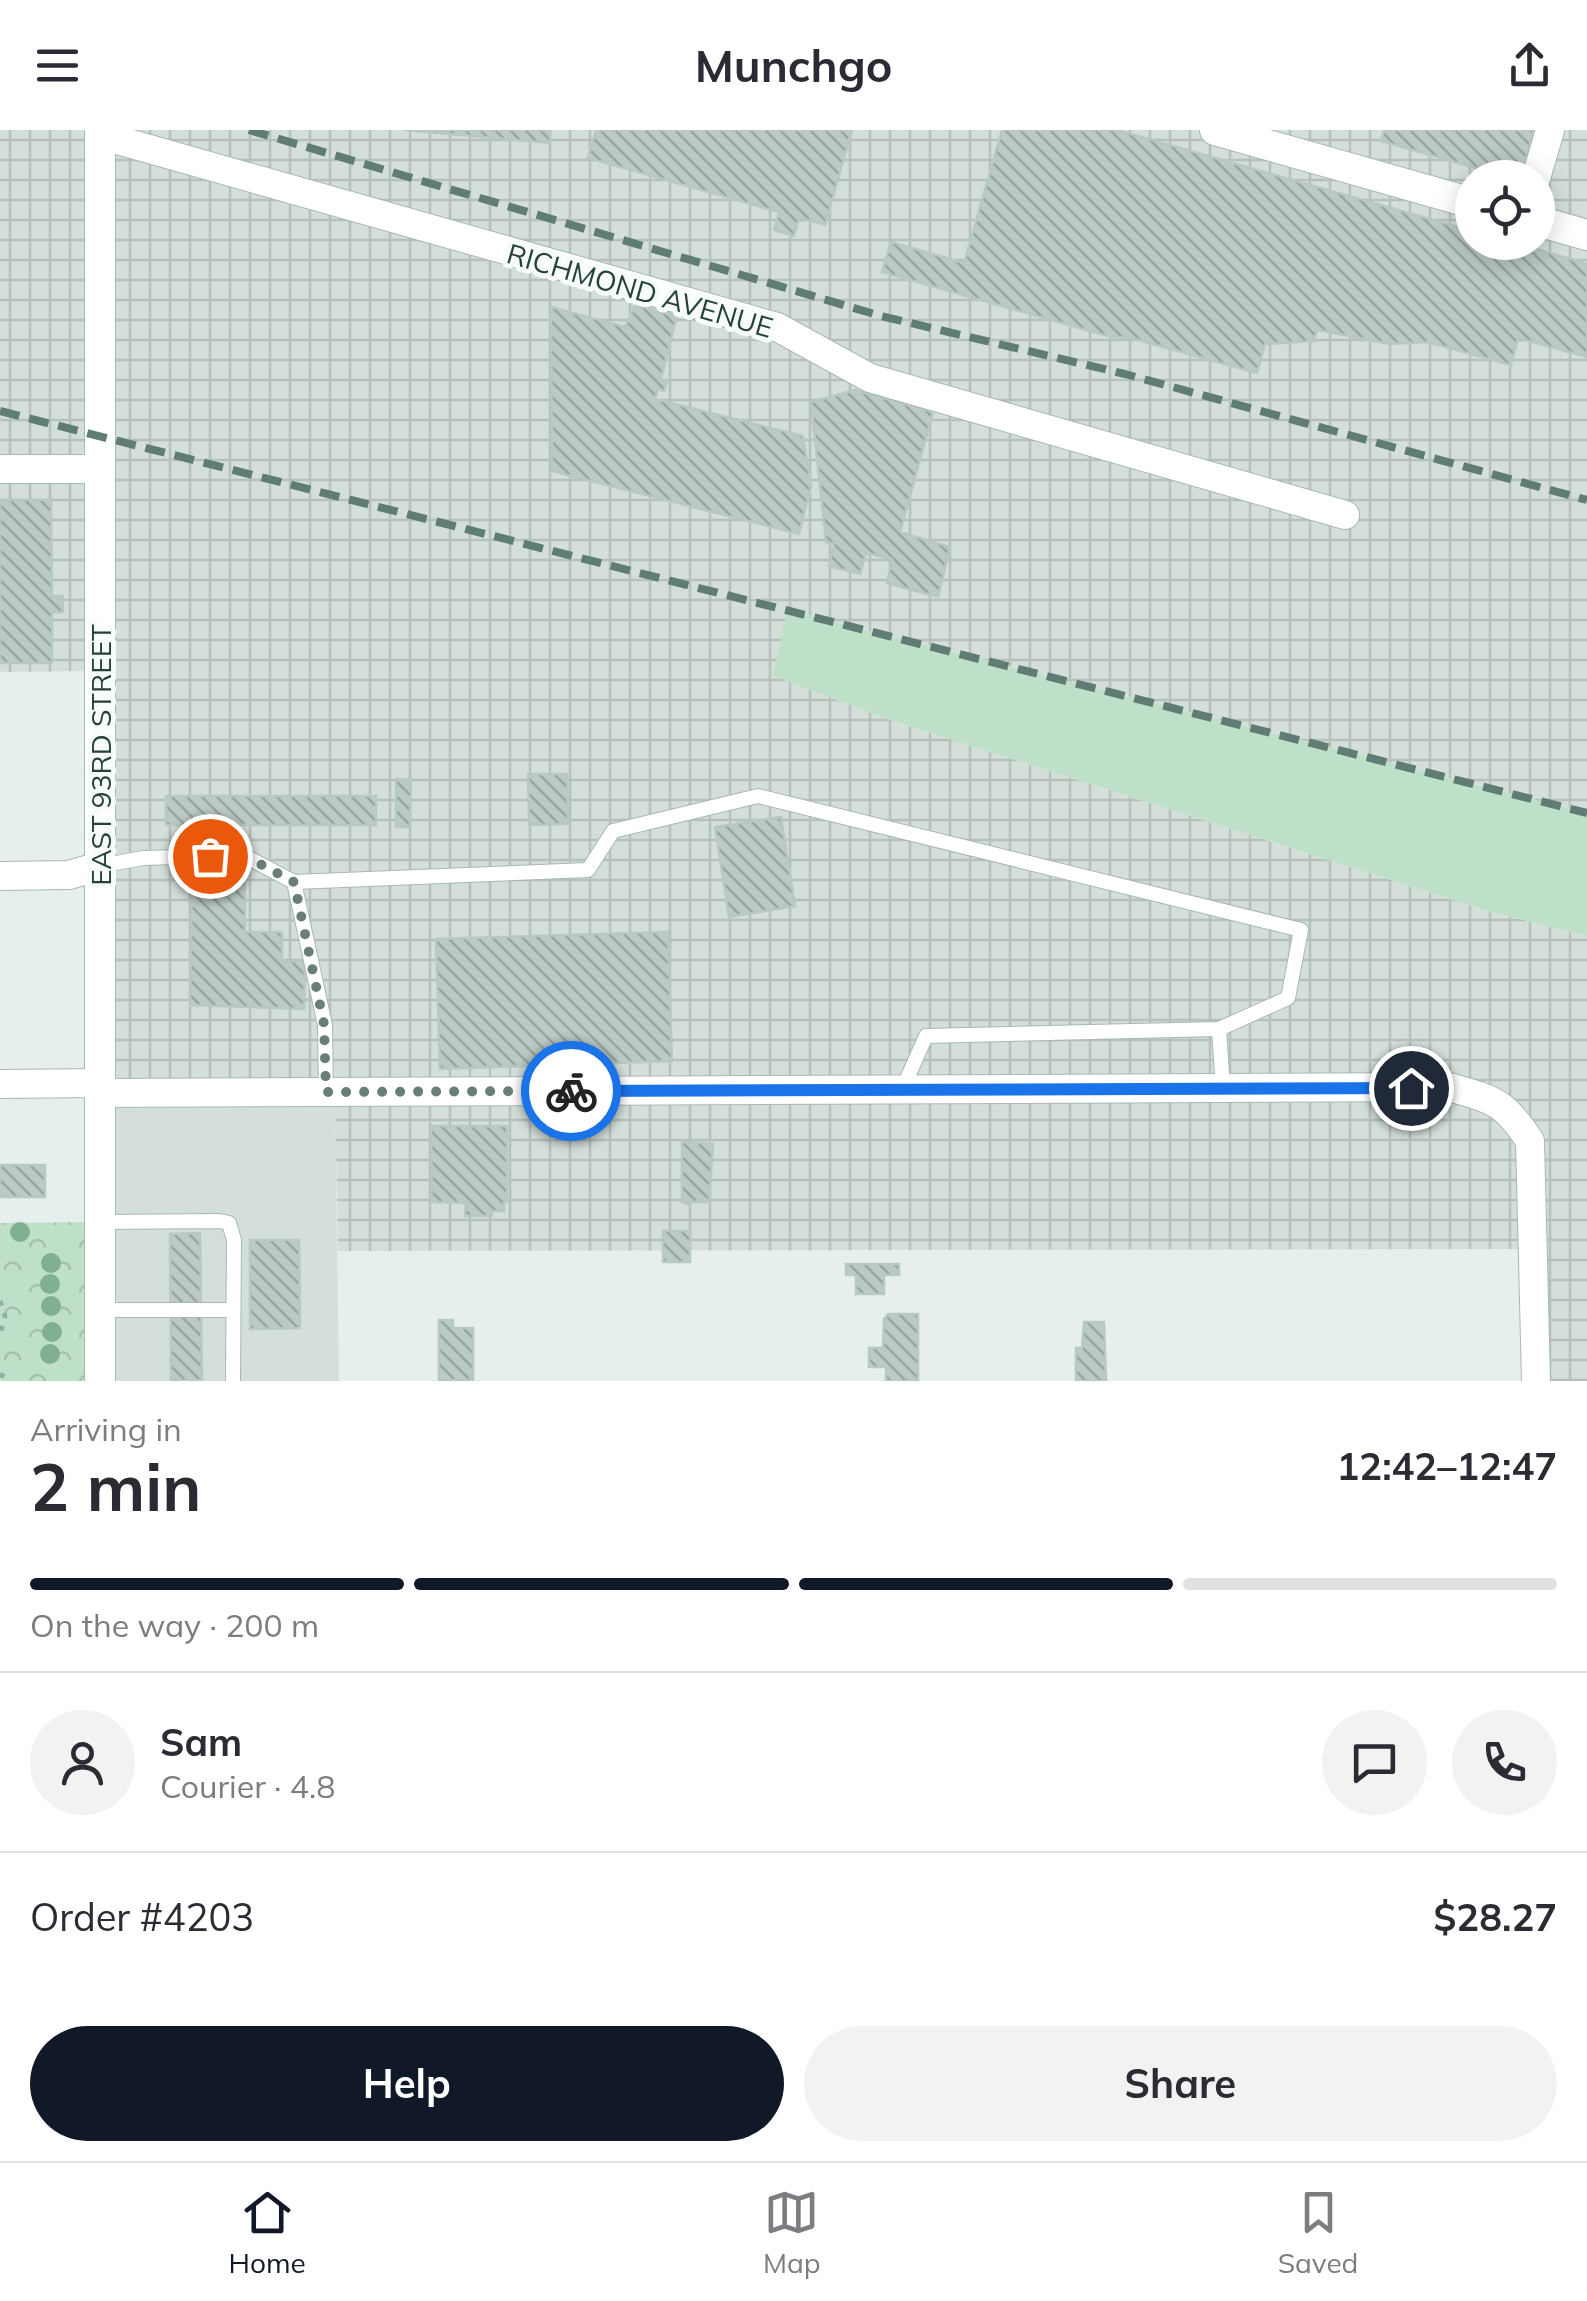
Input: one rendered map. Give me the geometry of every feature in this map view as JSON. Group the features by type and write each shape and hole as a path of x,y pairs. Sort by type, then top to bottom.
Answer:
{"main road":[{"path":"1216,130 1455,198"},
{"name":"EAST 93RD STREET","path":"100,132 100,1381"},
{"path":"1555,226 1587,235"}],"street":[{"path":"1541,160 1550,130"},
{"name":"RICHMOND AVENUE","path":"100,132 778,328 870,378 1345,515"},
{"path":"0,469 101,469"},
{"path":"0,876 69,875 100,866"},
{"path":"0,1084 326,1092 1449,1087 1486,1097 1510,1111 1530,1141 1536,1381"}],"lane":[{"path":"100,866 143,858 243,855 294,882 588,870 613,831 758,796 1301,930 1288,998 1219,1029 926,1036 902,1090"},
{"path":"294,882 324,1024 326,1092"},
{"path":"1219,1029 1222,1088"},
{"path":"100,1222 229,1223 233,1230 233,1381"},
{"path":"100,1310 233,1310"}],"path":[{"path":"0,1334 5,1316 1,1305"},
{"path":"0,1374 10,1381"}],"shaded area":[{"path":"0,130 1587,130 1587,813 788,610 773,675 887,719 1488,911 1587,936 1587,1381 1536,1381 1532,1249 338,1251 335,1092 101,1093 100,671 0,672"},
{"path":"335,1092 339,1381 100,1381 101,1093"}],"green space":[{"path":"787,610 1587,813 1587,936 1488,911 887,719 773,676"},
{"path":"100,1222 100,1381 0,1381 0,1223"}],"building":[{"path":"405,130 550,130 550,143"},
{"path":"596,130 852,130 825,225 799,217 794,236 774,230 779,212 588,158"},
{"path":"1002,130 1117,130 1455,226 1455,260 1555,260 1555,254 1587,264 1587,357 1518,338 1511,365 1427,342 1390,344 1317,330 1314,341 1265,344 1257,373 1131,338 1111,337 882,272 891,242 964,263"},
{"path":"1384,130 1534,130 1526,160 1455,162 1381,141"},
{"path":"635,305 677,316 661,379 667,381 664,391 658,389 655,399 803,436 811,486 799,534 552,471 551,307 625,327"},
{"path":"855,390 933,412 900,532 950,547 938,597 887,583 892,559 866,553 860,574 829,566 834,544 826,542 811,402"},
{"path":"0,500 51,500 52,596 63,596 63,612 52,612 52,663 0,663"},
{"path":"528,774 567,774 568,824 529,825"},
{"path":"396,779 411,780 410,827 396,827"},
{"path":"166,796 376,796 376,825 166,825"},
{"path":"781,817 795,906 729,917 715,827"},
{"path":"192,880 245,881 245,932 282,932 282,961 305,962 304,1009 190,1005"},
{"path":"668,932 672,1061 440,1069 436,939"},
{"path":"431,1126 507,1126 504,1211 492,1211 492,1216 465,1216 466,1203 432,1202"},
{"path":"682,1142 713,1144 709,1202 682,1202"},
{"path":"0,1165 45,1165 45,1197 0,1197"},
{"path":"663,1231 690,1231 690,1262 663,1262"},
{"path":"200,1233 202,1380 171,1381 170,1234"},
{"path":"250,1240 299,1240 300,1328 250,1329"},
{"path":"846,1264 899,1264 899,1275 884,1275 884,1294 856,1294 856,1275 846,1275"},
{"path":"888,1314 918,1314 918,1381 886,1381 886,1367 869,1367 869,1348 883,1348 884,1319"},
{"path":"439,1320 453,1320 453,1328 473,1328 473,1380 439,1380"},
{"path":"1084,1322 1104,1322 1106,1381 1076,1381 1076,1348 1082,1348"}],"railway":[{"path":"249,130 881,316 1125,374 1587,500"},
{"path":"0,411 1587,813"}],"way so far":[{"path":"210,856 243,855 294,882 324,1024 326,1092 571,1091"}],"route":[{"path":"571,1091 1411,1088"}]}
